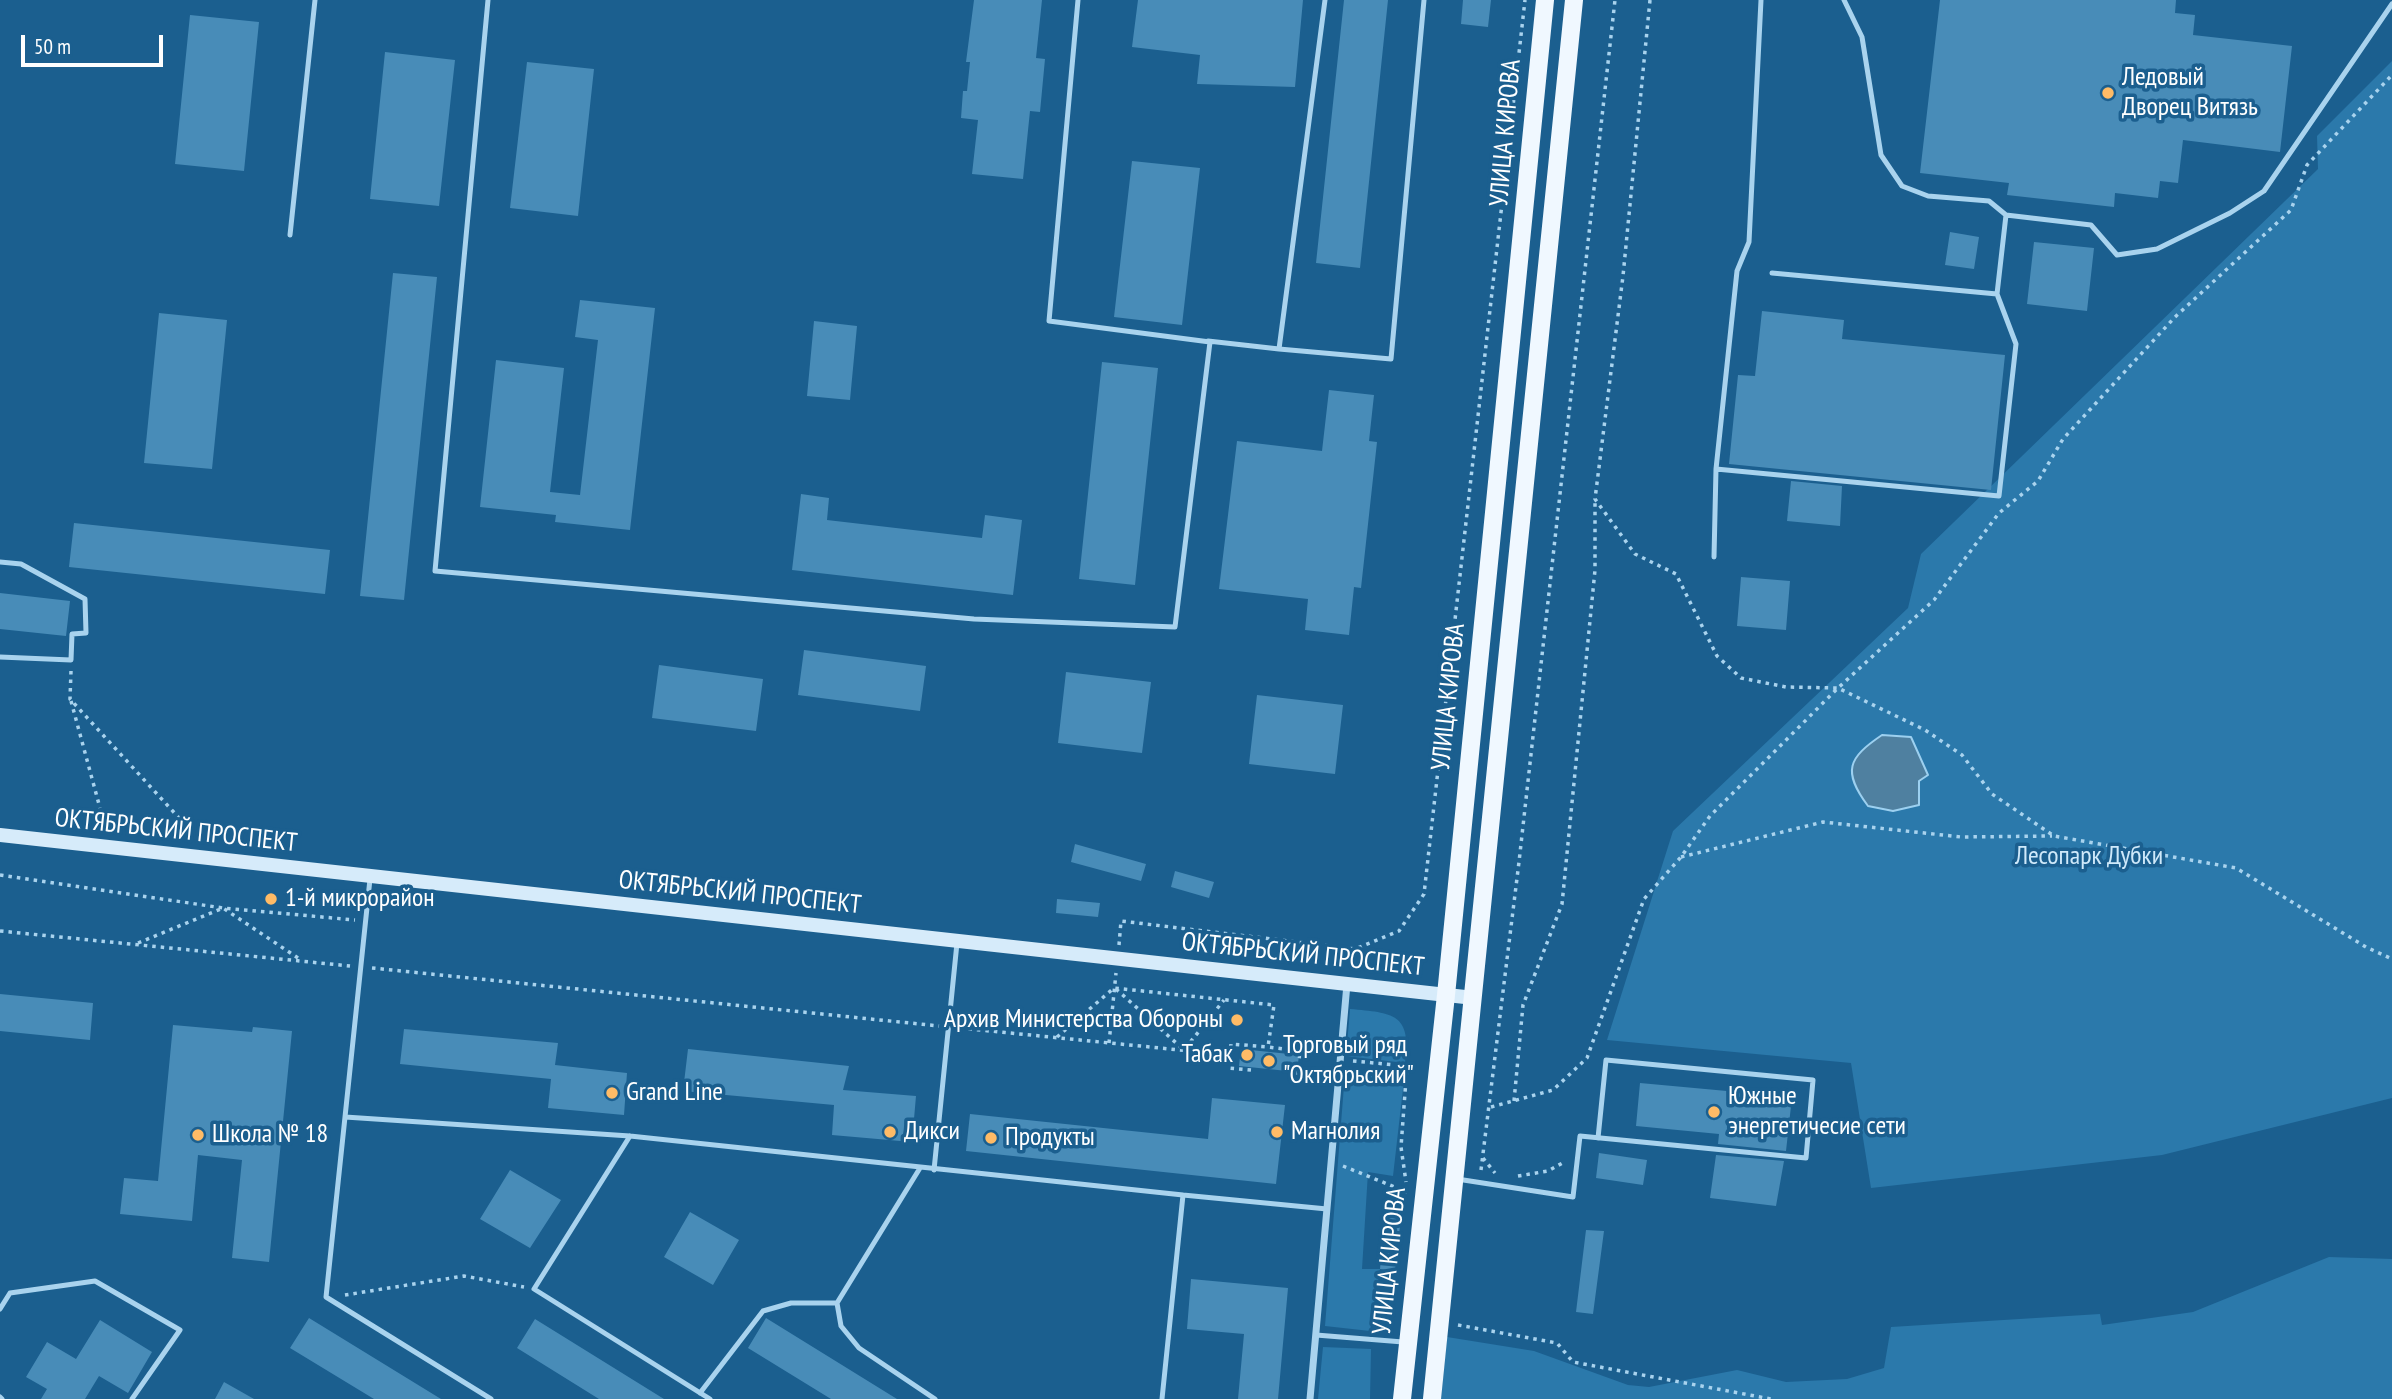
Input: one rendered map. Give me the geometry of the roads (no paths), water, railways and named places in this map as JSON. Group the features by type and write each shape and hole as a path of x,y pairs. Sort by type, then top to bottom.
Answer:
{"main road":[{"name":"УЛИЦА КИРОВА","path":"1402,1399 1446,995 1545,0"},
{"name":"УЛИЦА КИРОВА","path":"1432,1399 1442,1322 1574,0"},
{"name":"ОКТЯБРЬСКИЙ ПРОСПЕКТ","path":"0,835 1474,998"}],"street":[{"path":"1310,1399 1347,984"}],"lane":[{"path":"290,235 315,0"},
{"path":"488,0 435,571 974,620 1175,627 1210,342 1049,321 1078,0"},
{"path":"1279,349 1325,0"},
{"path":"1201,341 1391,359 1424,0"},
{"path":"1714,557 1716,468 1737,271 1749,242 1761,0"},
{"path":"1844,0 1862,37 1881,155 1902,186 1928,195 1989,201 2006,215 2091,225 2118,255 2157,249 2230,213 2264,191 2392,4"},
{"path":"1716,468 1999,496 2016,344 1997,294 2006,215"},
{"path":"1772,273 1997,294"},
{"path":"0,562 21,564 85,599 86,633 72,634 71,660 0,657"},
{"path":"370,877 326,1297 491,1399"},
{"path":"934,1170 957,942"},
{"path":"1456,1178 1573,1197 1580,1136 1598,1138 1806,1158 1813,1080 1606,1060 1598,1138"},
{"path":"345,1117 630,1136 934,1170 1327,1209"},
{"path":"630,1136 534,1289 710,1399"},
{"path":"920,1168 837,1303 841,1326 859,1348 935,1399"},
{"path":"1162,1399 1183,1195"},
{"path":"0,1309 10,1293 95,1281 180,1330 132,1399"},
{"path":"700,1392 763,1311 791,1303 837,1303"},
{"path":"1316,1335 1408,1342"}],"place":[{"name":"Ледовый Дворец Витязь","path":"2108,93"},
{"name":"1-й микрорайон","path":"271,899"},
{"name":"Архив Министерства Обороны","path":"1237,1020"},
{"name":"Табак","path":"1247,1055"},
{"name":"Торговый ряд \"Октябрьский\"","path":"1269,1061"},
{"name":"Grand Line","path":"612,1093"},
{"name":"Южные энергетичесие сети","path":"1714,1112"},
{"name":"Дикси","path":"890,1132"},
{"name":"Магнолия","path":"1277,1132"},
{"name":"Школа № 18","path":"198,1135"},
{"name":"Продукты","path":"991,1138"}],"park label":[{"name":"Лесопарк Дубки","path":"2089,857"}]}
